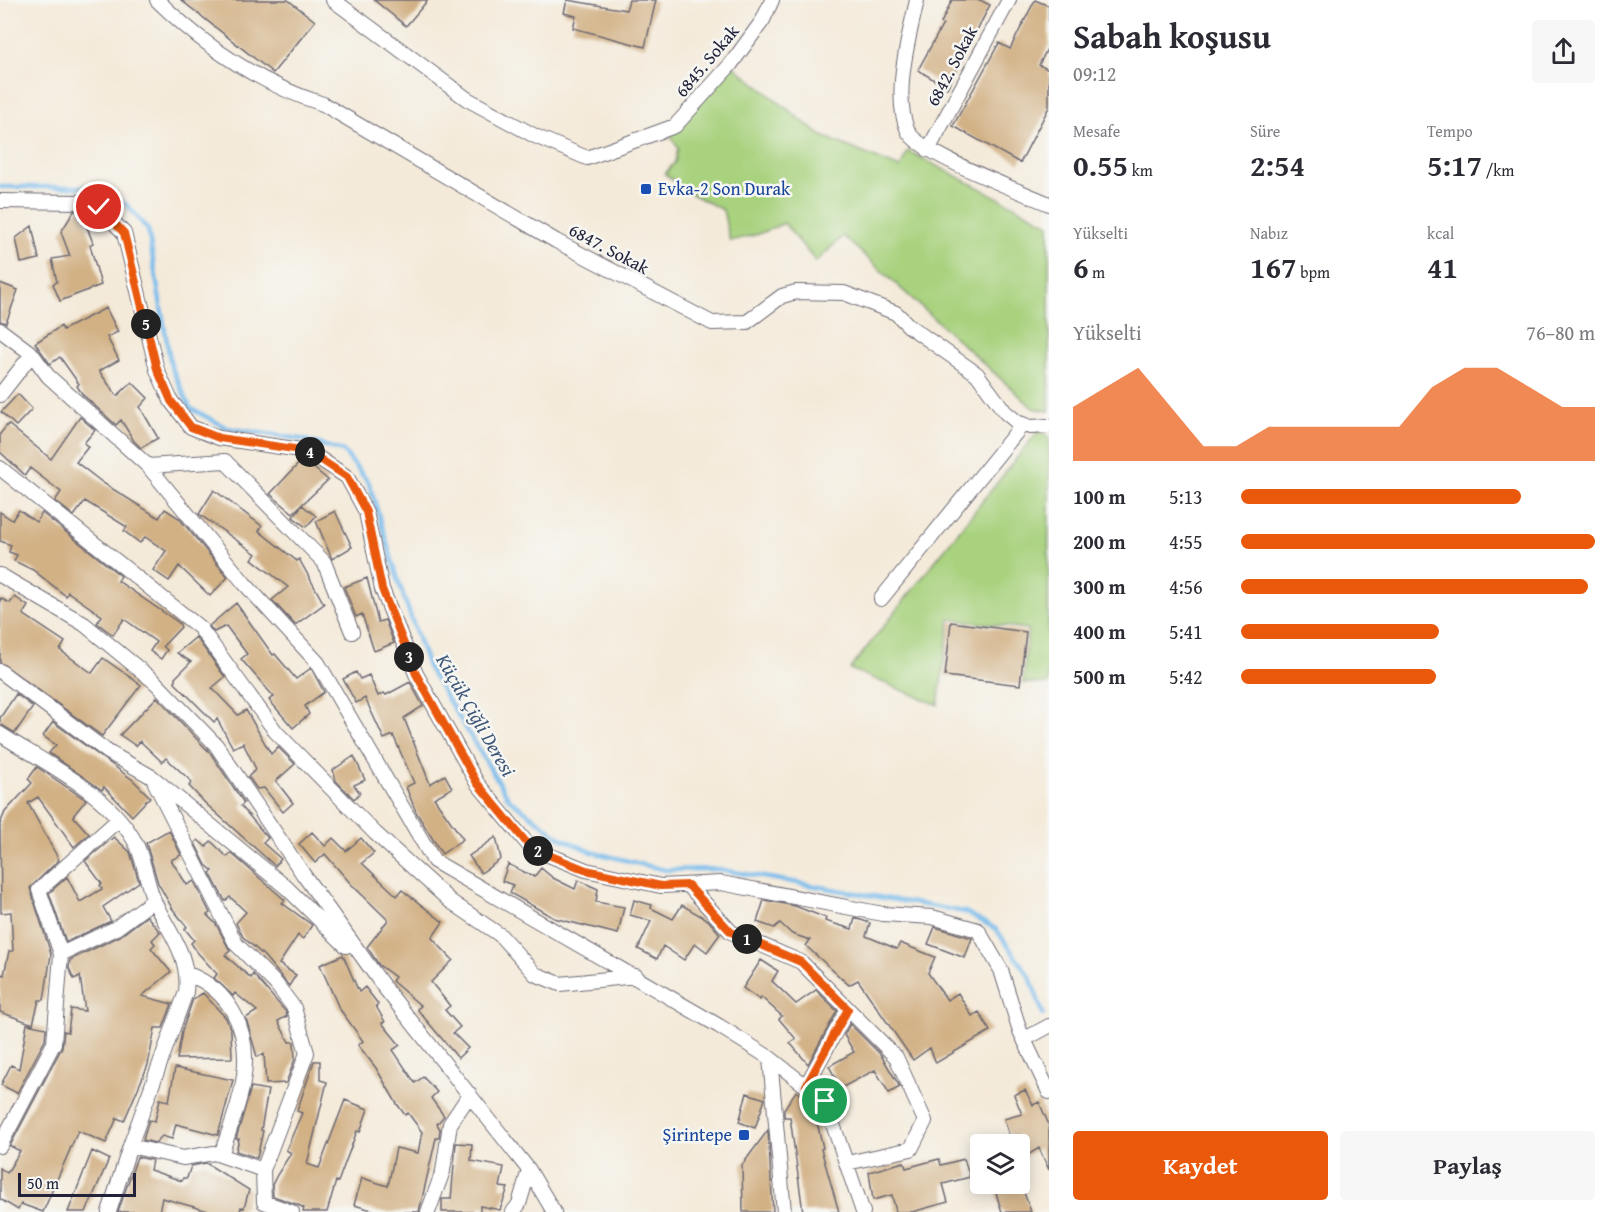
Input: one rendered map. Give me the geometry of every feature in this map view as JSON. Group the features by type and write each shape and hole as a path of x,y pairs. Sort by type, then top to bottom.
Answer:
{"street":[{"name":"6847. Sokak","path":"157,0 228,59 286,92 323,104 555,241 712,323 747,322 782,296 796,292 844,293 897,313 909,327 977,374 1005,412 1023,424"},
{"name":"6845. Sokak","path":"333,0 384,40 467,99 535,136 587,158 657,130 675,126 731,64 763,20 772,0"},
{"path":"917,0 906,56 902,97 908,132 928,150 1049,204"},
{"name":"6842. Sokak","path":"928,150 1009,0"},
{"path":"0,201 80,202 99,207 124,233 157,369 171,401 191,427 219,438 308,451 347,477 366,512 382,589 416,674 477,783 531,848 586,870 661,886 720,883 883,914 932,917 978,930 1001,970 1025,1039 1049,1092"},
{"path":"0,330 32,354 48,376 148,466 245,584 318,663 434,861 636,976 770,1058 825,1101 863,1212"},
{"path":"0,394 32,354"},
{"path":"881,599 1023,424 1030,427 1049,426"},
{"path":"148,466 225,461 324,562 352,632"},
{"path":"0,468 200,628 276,732 375,833 450,901 500,935 535,974 560,984 636,976"},
{"path":"0,575 84,624 156,683 216,745 303,874 384,987 529,1170 554,1212"},
{"path":"0,671 108,752 152,777 287,888 384,987"},
{"path":"0,734 92,794 118,820 137,846 154,900 184,957 188,974 186,992 130,1146 109,1212"},
{"path":"152,777 236,944 276,984 294,1008 303,1035 307,1053 263,1170 262,1207 292,1212"},
{"path":"0,1146 54,1043 61,954 39,890 118,820"},
{"path":"688,885 731,932 801,962 896,1057 925,1121 911,1149 847,1163"},
{"path":"61,954 116,928 154,900"},
{"path":"188,974 206,981 221,993 236,1018 244,1052 244,1075 221,1155"},
{"path":"806,1086 848,1009"},
{"path":"1025,1039 1049,1026"},
{"path":"770,1058 784,1212"},
{"path":"428,1212 443,1171 450,1124 470,1094"},
{"path":"130,1146 183,1158 214,1153 263,1170"},
{"path":"517,1209 529,1170"}],"green space":[{"path":"731,64 820,135 900,168 908,151 1049,224 1049,411 1033,408 843,236 816,262 784,223 759,234 730,241 723,210 690,193 665,174 675,162 678,148 671,137 657,131 676,126"},
{"path":"1038,431 1049,436 1048,684 1023,683 1028,629 950,619 938,705 850,669"}],"building":[{"path":"181,0 288,0 315,21 273,73"},
{"path":"374,0 428,0 406,26"},
{"path":"567,0 626,10 629,0 656,0 645,47 573,28 576,16 564,13"},
{"path":"952,0 980,0 990,5 947,88 918,70 943,24 941,23"},
{"path":"1035,0 1049,6 1049,45 1039,65 1049,70 1049,107 1020,163 953,126 999,43 1010,49"},
{"path":"74,211 81,211 93,243 90,245 101,285 60,301 53,284 57,282 52,259 70,256 61,232"},
{"path":"32,226 39,259 21,263 16,238"},
{"path":"0,283 18,290 6,323 0,321"},
{"path":"106,308 118,332 107,337 119,360 99,371 117,396 132,382 148,398 140,407 158,438 141,448 121,420 116,425 83,395 77,386 79,384 60,357 50,364 35,343 61,326 63,330"},
{"path":"18,394 32,409 16,426 1,412"},
{"path":"80,417 95,430 84,443 88,447 76,462 103,483 159,518 165,509 179,518 228,577 210,596 179,566 169,581 153,570 166,551 145,537 140,543 124,531 127,527 85,501 74,516 55,501 61,492 30,468 25,475 0,452 0,434 8,424 51,459"},
{"path":"303,459 328,480 293,513 270,494"},
{"path":"214,490 262,526 259,531 297,561 299,559 324,604 295,625 272,600 288,587 252,559 256,554 199,514"},
{"path":"302,505 316,516 306,527 293,517"},
{"path":"19,510 36,522 42,513 121,576 118,581 179,623 181,627 163,646 167,650 161,659 150,651 156,642 124,619 113,635 97,623 102,616 68,592 66,596 33,570 14,561 17,555 9,552 11,545 0,541 0,512 12,520"},
{"path":"335,511 352,547 332,559 316,521"},
{"path":"367,578 378,622 385,620 394,643 374,651 362,614 356,617 344,587"},
{"path":"15,597 28,606 23,614 65,642 60,650 92,673 103,658 141,685 102,736 0,662 0,598 10,603"},
{"path":"236,603 273,655 275,654 296,679 311,668 324,692 305,706 309,714 293,728 269,700 274,697 241,659 247,654 226,626 214,632 209,626"},
{"path":"951,622 1026,632 1020,685 945,676"},
{"path":"196,637 225,677 212,688 238,715 246,710 271,754 278,747 295,764 276,781 293,803 283,812 264,788 257,789 248,777 256,769 243,743 233,748 217,719 214,722 175,683 175,678 191,662 177,653"},
{"path":"356,672 360,679 369,675 378,696 384,693 386,695 410,682 423,706 404,718 430,784 445,775 452,788 434,798 463,839 442,854 416,812 406,787 414,783 393,735 384,739 365,698 356,703 343,679"},
{"path":"16,694 33,707 15,733 0,724 0,718"},
{"path":"157,697 211,754 244,803 241,806 268,838 263,843 281,859 275,866 205,803 189,786 192,782 166,758 162,762 140,741 136,746 120,735"},
{"path":"53,722 133,780 150,797 132,816 104,787 102,790 49,753 56,745 43,736"},
{"path":"354,756 365,780 354,785 360,793 354,799 336,781 333,770"},
{"path":"37,767 86,800 73,816 89,834 74,847 38,797 28,803 59,860 30,888 51,954 44,1000 39,1000 33,1024 0,1012 0,974 4,975 9,951 13,951 11,912 1,913 0,824 5,812 32,783 28,779"},
{"path":"169,830 181,855 171,860 187,885 194,881 210,913 207,915 216,924 230,951 225,955 251,978 253,974 286,1012 287,1016 278,1021 289,1042 294,1042 295,1059 286,1083 266,1084 264,1054 257,1057 246,1018 257,1011 235,993 233,996 214,978 217,974 191,943 194,940 185,929 187,927 172,908 158,883 146,843"},
{"path":"312,832 325,846 333,838 346,851 361,838 374,853 362,863 397,896 402,890 443,922 432,938 453,960 431,982 450,1006 445,1010 460,1027 453,1033 468,1048 458,1058 417,1009 421,1006 392,981 395,977 379,965 367,947 388,920 351,884 325,854 315,863 299,844"},
{"path":"114,837 130,852 139,882 103,907 111,921 66,942 49,893 67,877 80,902 102,889 100,885 102,884 85,861"},
{"path":"496,837 501,859 481,873 469,856"},
{"path":"198,840 206,847 211,841 227,857 231,853 285,900 282,903 312,925 303,939 298,935 279,964 296,975 289,986 264,956 243,937 236,923 246,912 230,897 225,901 210,873 213,871 206,865 195,843"},
{"path":"508,864 534,877 541,868 553,878 575,889 578,880 598,889 596,902 624,907 618,934 554,918 510,893 513,885 502,881"},
{"path":"634,900 652,905 651,908 673,919 682,905 708,920 720,934 707,952 695,943 684,960 663,946 657,959 638,949 651,921 630,915"},
{"path":"764,900 795,906 826,918 825,921 852,929 855,918 870,923 866,936 897,949 900,943 935,957 928,973 947,1000 958,993 972,1016 979,1012 990,1031 936,1063 930,1048 913,1060 858,980 849,985 806,946 810,940 792,934 780,923 774,928 757,922"},
{"path":"147,916 160,932 152,940 155,944 151,948 171,972 142,996 172,1004 163,1028 155,1028 148,1065 124,1121 117,1118 106,1143 78,1131 43,1212 21,1204 18,1210 0,1199 0,1168 7,1173 20,1151 10,1146 62,1047 64,1031 68,1032 71,1009 85,1011 80,976 74,979 69,968 70,960 120,936"},
{"path":"935,927 972,938 965,958 928,944"},
{"path":"343,955 359,992 365,987 378,1004 376,1006 385,1022 382,1023 400,1045 393,1050 415,1083 423,1077 437,1092 431,1098 444,1116 437,1124 440,1129 439,1138 436,1138 419,1212 379,1212 354,1205 362,1178 388,1186 396,1148 418,1153 422,1132 408,1113 405,1115 397,1104 376,1068 358,1045 363,1041 339,1008 320,965"},
{"path":"761,960 778,971 772,981 796,1004 816,990 837,1011 808,1064 790,1043 796,1039 779,1019 782,1016 761,997 760,1000 743,988"},
{"path":"203,993 226,1018 231,1031 232,1058 177,1059 182,1031 193,999"},
{"path":"27,1024 46,1028 45,1040 17,1093 1,1085 11,1065 19,1069"},
{"path":"850,1024 881,1055 900,1087 889,1093 875,1070 841,1088 829,1066 854,1052 844,1035"},
{"path":"314,1061 320,1061 320,1080 327,1082 307,1164 319,1168 345,1100 368,1109 360,1132 357,1131 338,1182 336,1181 327,1212 303,1212 304,1208 273,1196 272,1185 291,1153 286,1150 302,1113 297,1111"},
{"path":"175,1068 233,1080 218,1135 176,1124 172,1139 162,1136 155,1143 143,1140 149,1120 155,1121 160,1099 169,1101"},
{"path":"251,1087 268,1090 257,1158 236,1151 239,1139 236,1139"},
{"path":"1025,1090 1033,1105 1039,1102 1049,1125 1049,1170 1039,1148 1030,1154 1030,1134 1009,1134 1004,1119 1022,1114 1014,1095"},
{"path":"796,1091 806,1099 817,1122 823,1148 821,1149 839,1212 803,1212 790,1117 784,1117 784,1109"},
{"path":"747,1093 765,1099 755,1128 739,1122"},
{"path":"768,1130 773,1212 743,1212 742,1165"},
{"path":"456,1143 472,1144 471,1161 504,1167 500,1187 508,1188 500,1210 480,1206 480,1212 442,1212 442,1199 451,1199"},
{"path":"92,1151 109,1159 86,1212 68,1212"},
{"path":"137,1157 152,1160 150,1170 182,1181 183,1178 187,1178 191,1166 206,1163 249,1190 244,1208 241,1207 240,1212 212,1212 162,1198 159,1212 118,1212"},
{"path":"939,1159 941,1165 964,1159 970,1177 943,1184 948,1202 912,1212 896,1212 892,1195 873,1200 869,1172 904,1162 906,1168"},
{"path":"996,1194 1025,1194 1031,1212 1002,1212"}],"waterway":[{"name":"Küçük Çiğli Deresi","path":"0,187 84,187 109,192 128,206 148,230 171,366 190,408 227,428 301,439 343,451 369,483 399,583 428,667 509,799 561,838 592,852 665,870 717,869 965,912 996,929 1030,977 1043,1014"}],"place":[{"name":"Evka-2 Son Durak","path":"646,189"},
{"name":"Şirintepe","path":"744,1135"}],"route":[{"path":"99,207 124,233 157,369 171,401 191,427 219,438 308,451 347,477 366,512 382,589 416,674 477,783 531,848 586,870 661,886 688,885 731,932 801,962 848,1009 806,1086 825,1101"}]}
